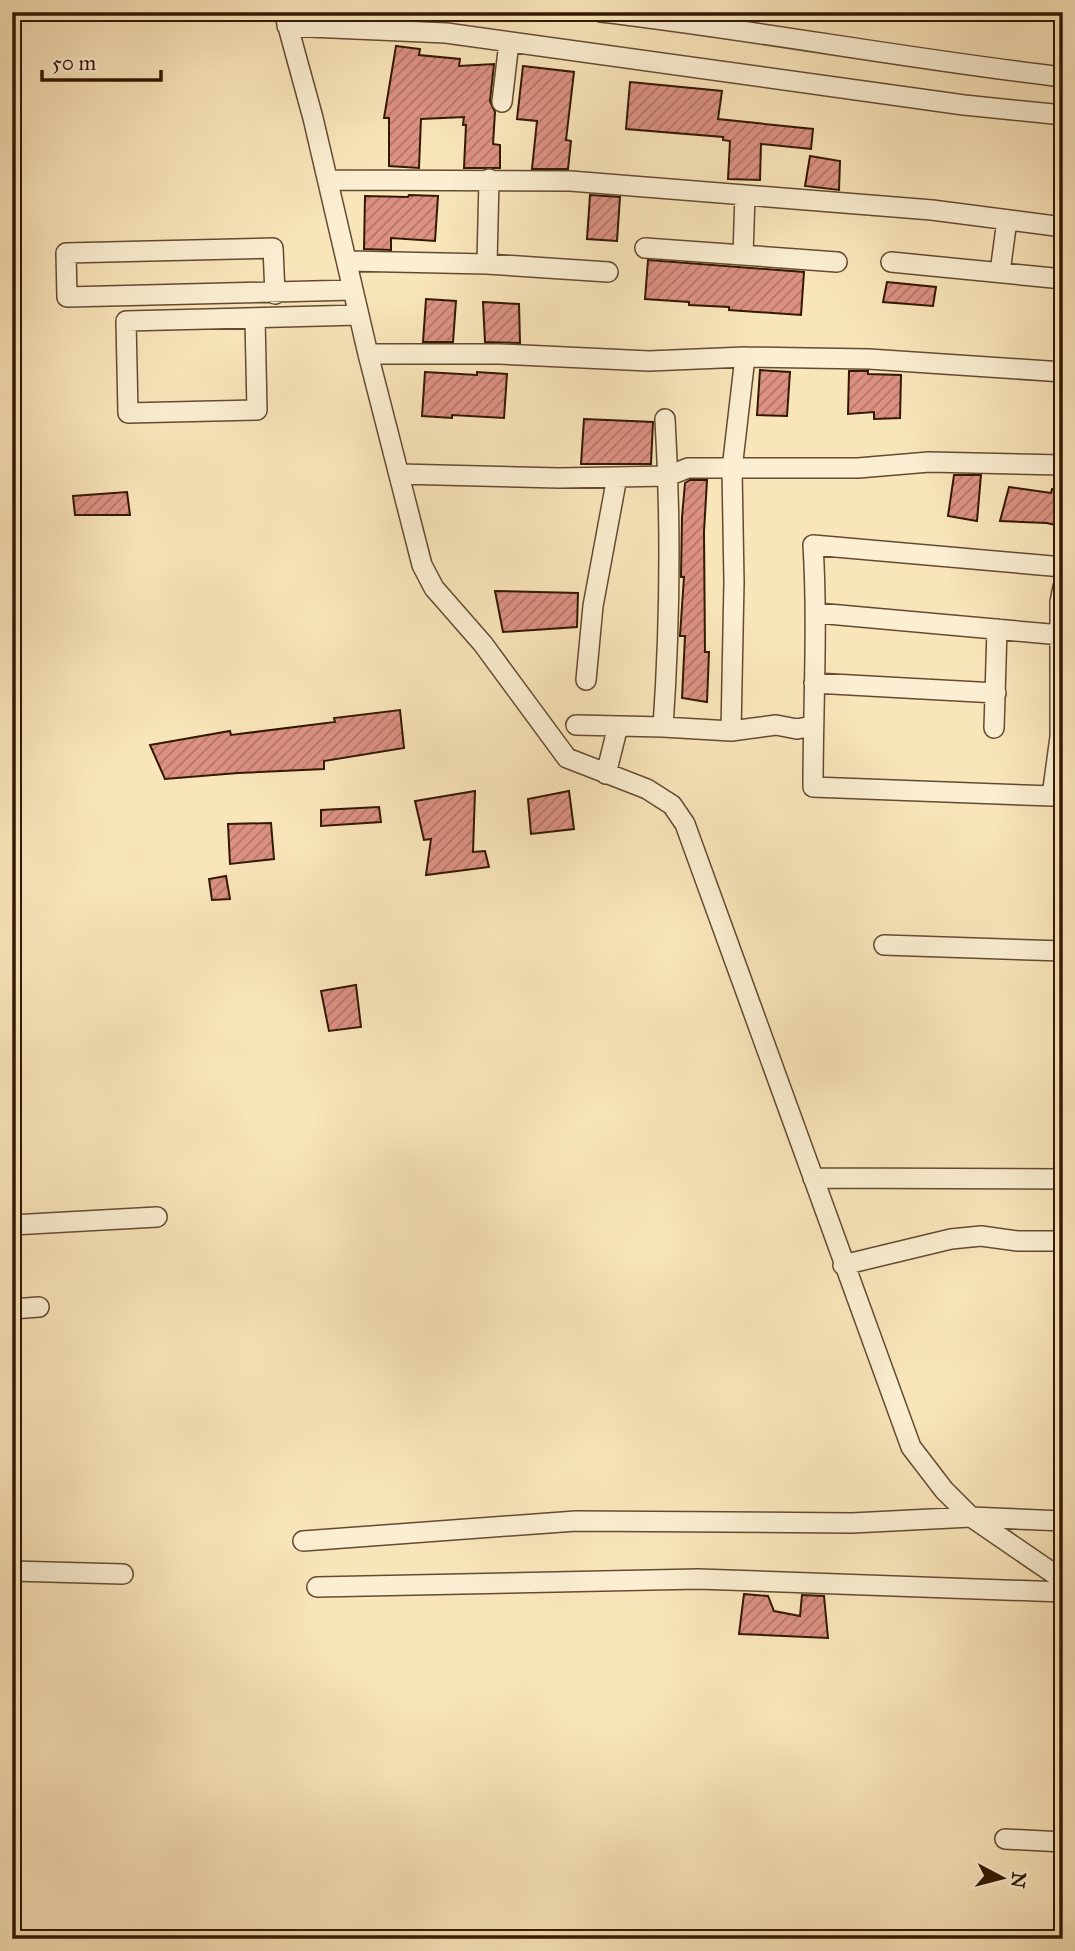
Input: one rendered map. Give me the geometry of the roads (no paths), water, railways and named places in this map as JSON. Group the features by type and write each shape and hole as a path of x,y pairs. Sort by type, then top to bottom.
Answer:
{"street":[{"path":"601,12 1063,77"},
{"path":"1063,115 964,105 446,33 285,19 328,180 368,354 422,565 434,587 483,644 567,758 647,789 672,805 684,824 698,854 843,1265 911,1447 944,1490 971,1517 1063,1580"},
{"path":"502,102 509,42"},
{"path":"487,264 488,179"},
{"path":"328,180 570,181 932,210 1063,227"},
{"path":"743,255 745,195"},
{"path":"1000,272 1007,220"},
{"path":"275,294 274,248 66,253 67,297 275,294 354,290"},
{"path":"645,248 837,262"},
{"path":"348,261 487,264 608,272"},
{"path":"891,262 1063,279"},
{"path":"255,318 257,410 128,413 126,321 359,315"},
{"path":"368,354 500,354 649,361 745,357 869,359 1063,372"},
{"path":"731,731 734,582 732,469 745,357"},
{"path":"663,727 668,660 668,476 665,419"},
{"path":"399,474 617,477 668,476 688,468 858,468 929,462 1063,465"},
{"path":"586,680 593,606 617,477"},
{"path":"1063,567 813,545 817,612 812,726 813,787 1052,796 1060,737 1060,602 1063,587"},
{"path":"817,612 1061,635"},
{"path":"994,728 997,629"},
{"path":"814,683 996,693"},
{"path":"576,725 731,731 776,725 797,729 812,726"},
{"path":"606,774 618,726"},
{"path":"884,945 1063,951"},
{"path":"813,1178 1063,1179"},
{"path":"12,1225 157,1217"},
{"path":"843,1265 951,1239 981,1236 1018,1241 1063,1241"},
{"path":"12,1309 39,1307"},
{"path":"303,1541 576,1521 852,1523 971,1517 1063,1521"},
{"path":"12,1571 123,1574"},
{"path":"317,1587 698,1579 1063,1592"},
{"path":"1005,1839 1063,1842"}]}
